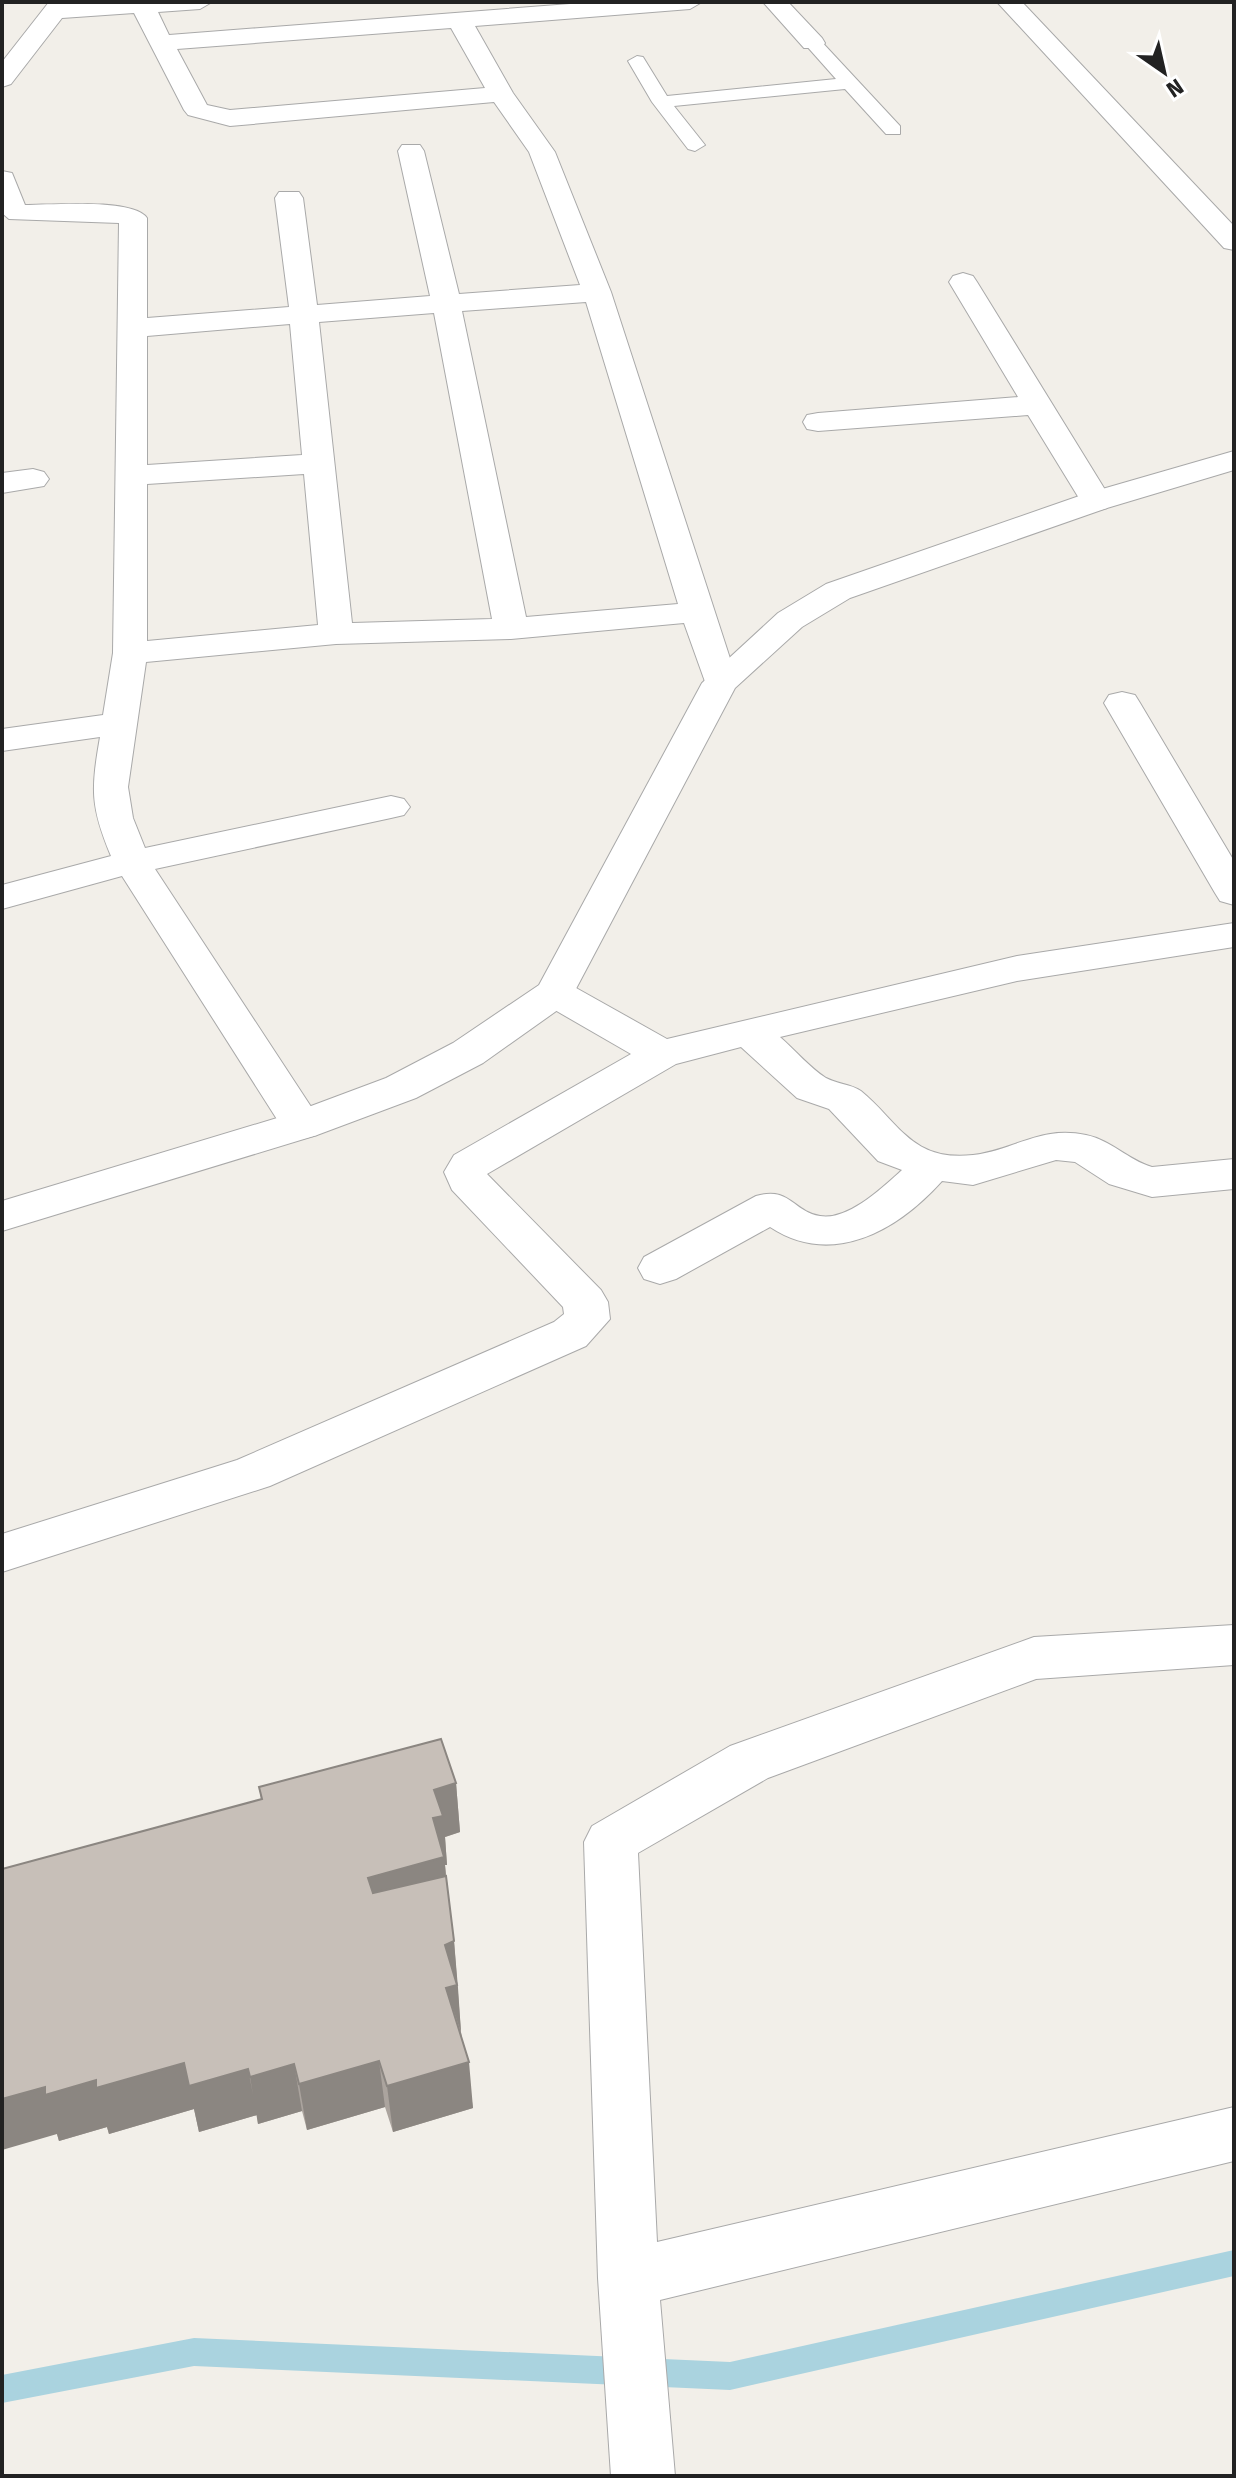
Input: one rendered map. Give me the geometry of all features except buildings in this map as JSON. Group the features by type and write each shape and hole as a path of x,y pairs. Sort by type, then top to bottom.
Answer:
{"street":[{"path":"2,79 58,6 143,7 200,2"},
{"path":"161,43 690,2"},
{"path":"775,2 813,43"},
{"path":"1009,2 1234,242"},
{"path":"143,7 197,110 211,116 230,118 501,94"},
{"path":"460,22 501,94 542,152 597,292 720,683"},
{"path":"411,151 446,302 511,629"},
{"path":"2,179 13,209 19,213 120,214 133,218 130,653 110,787 114,818 132,862 302,1125"},
{"path":"289,198 304,314 336,634"},
{"path":"963,282 1096,501"},
{"path":"132,328 597,292"},
{"path":"818,422 1037,405"},
{"path":"2,1216 302,1125 401,1088 468,1053 555,993 720,683 790,620 838,591 1096,501 1234,460"},
{"path":"131,476 319,463"},
{"path":"2,483 33,479"},
{"path":"130,653 336,634 511,629 698,612"},
{"path":"1122,703 1234,893"},
{"path":"2,740 119,723"},
{"path":"2,897 132,862 391,807"},
{"path":"2,1553 253,1473 570,1334 587,1319 585,1302 467,1179 465,1172 469,1165 662,1054 1000,972 1176,941 1234,935"},
{"path":"555,993 662,1054"},
{"path":"749,1032 812,1088 844,1099 893,1151 932,1165 973,1170 1055,1145 1086,1149 1124,1174 1152,1182 1234,1174"},
{"path":"660,1268 771,1207 816,1231 850,1225 910,1191 932,1165"},
{"path":"642,2466 630,2304 611,1842 749,1762 1034,1658 1234,1645"},
{"path":"630,2304 1234,2134"}],"lane":[{"path":"813,43 893,130"},
{"path":"637,61 661,102 695,145"},
{"path":"661,102 850,83"}],"waterway":[{"path":"2,2389 194,2352 730,2376 1234,2263"}]}
